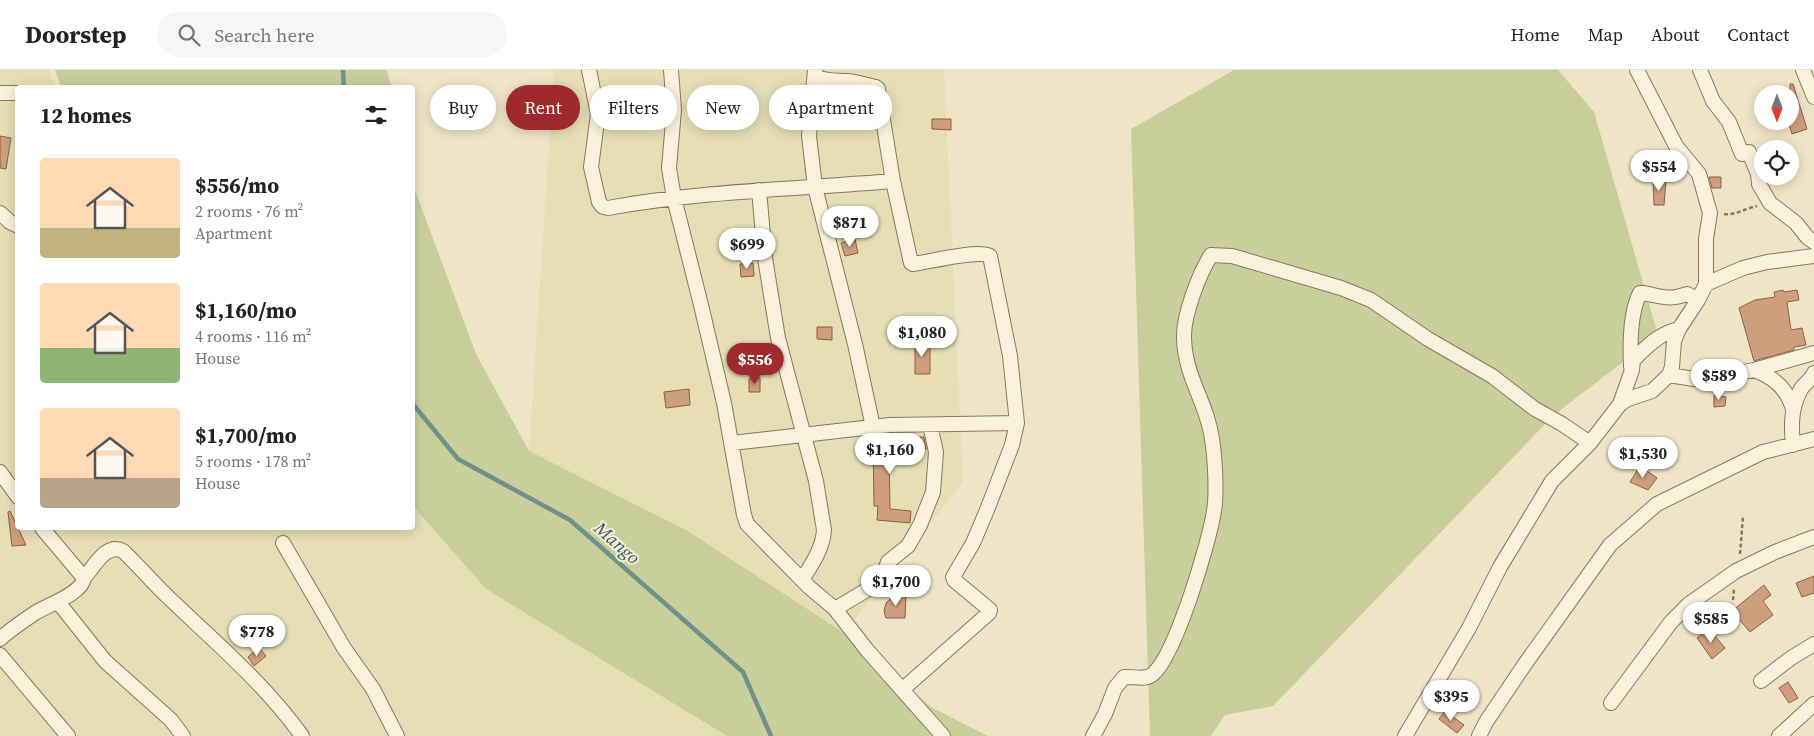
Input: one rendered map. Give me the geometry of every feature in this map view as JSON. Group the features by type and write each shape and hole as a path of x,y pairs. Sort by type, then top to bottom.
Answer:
{"street":[{"path":"589,70 598,114 591,167 599,202 603,207 608,208 674,198 758,190 893,181"},
{"path":"671,70 674,110 669,168 674,198 701,305 732,443 747,524 834,610 944,736"},
{"path":"1620,404 1628,399 1652,391 1669,376 1672,367 1674,341 1679,329 1706,284 1706,240 1710,213 1699,174 1676,146 1636,70"},
{"path":"1700,70 1713,101 1729,122 1742,154 1749,152 1758,174 1759,184 1770,203 1796,223 1807,238 1814,242"},
{"path":"1803,70 1814,97"},
{"path":"815,73 821,80 850,81 876,87 893,181 911,263 970,255 986,254 990,256 1010,356 1018,423 1012,445 987,510 973,543 953,577 954,580 990,610 989,613 902,689"},
{"path":"815,73 809,136 815,187 855,344 873,427"},
{"path":"0,93 15,93"},
{"path":"758,190 773,313 790,389 816,481 824,530 824,537 816,558 802,580"},
{"path":"0,213 15,224"},
{"path":"1093,736 1119,682 1124,677 1146,678 1158,668 1170,646 1190,599 1206,548 1214,509 1213,441 1209,418 1187,364 1183,336 1195,288 1211,255 1232,256 1341,288 1371,300 1428,339 1492,376 1536,409 1590,443"},
{"path":"1706,284 1743,268 1767,262 1814,256"},
{"path":"1632,370 1630,343 1640,294 1672,298 1687,294 1698,300"},
{"path":"1405,736 1469,628 1500,567 1552,481 1590,443 1620,404 1632,370 1633,360 1661,335 1668,331 1679,329"},
{"path":"1669,376 1694,379 1754,370 1814,353"},
{"path":"1754,370 1777,382 1791,400 1793,410"},
{"path":"1792,445 1791,425 1793,410 1801,390 1814,373"},
{"path":"732,443 890,425 1018,423"},
{"path":"834,610 870,588 884,574 888,562 908,546 920,525 933,492 936,452 930,425"},
{"path":"1479,736 1486,722 1610,545 1657,504 1763,452 1814,439"},
{"path":"0,472 15,493"},
{"path":"44,530 84,578"},
{"path":"1611,703 1671,622 1689,604 1736,571 1814,536"},
{"path":"283,543 344,648 373,689 397,736"},
{"path":"0,638 36,612 58,602 76,590 84,583 84,578 105,553 115,548 123,551 168,597 214,639 266,692 302,736"},
{"path":"58,602 105,661 171,720 183,736"},
{"path":"1761,681 1791,658 1814,644"},
{"path":"0,655 68,736"},
{"path":"1778,736 1814,704"}],"path":[{"path":"1710,213 1730,215 1745,208 1770,203"}],"shaded area":[{"path":"0,70 49,70 54,85 15,85 15,530 415,530 415,489 486,589 727,736 0,736"},
{"path":"554,70 944,70 963,482 844,633 529,451 550,130 580,130 580,85 553,85"}],"green space":[{"path":"55,70 387,70 391,85 60,85"},
{"path":"1234,70 1558,70 1594,112 1658,335 1554,415 1273,706 1225,715 1211,736 1150,736 1131,129"},
{"path":"415,190 476,354 529,451 686,530 844,633 931,707 988,736 727,736 486,589 415,508"}],"building":[{"path":"1799,103 1807,129 1792,134 1791,130 1799,130"},
{"path":"932,119 951,119 951,130 932,129"},
{"path":"0,136 11,138 6,169 0,168"},
{"path":"1709,177 1721,177 1721,188 1712,188"},
{"path":"1666,179 1664,205 1654,205 1653,180"},
{"path":"855,239 858,253 845,256 841,243"},
{"path":"753,263 754,276 741,277 740,264"},
{"path":"1783,290 1784,292 1797,290 1799,300 1787,302 1791,330 1802,328 1806,345 1794,347 1794,350 1754,361 1739,308 1755,300 1775,297 1774,292"},
{"path":"817,327 832,327 832,340 817,339"},
{"path":"915,342 930,343 930,374 915,374"},
{"path":"760,378 760,392 749,392 749,379"},
{"path":"689,389 690,405 666,408 664,392"},
{"path":"1714,395 1726,397 1725,406 1714,407"},
{"path":"924,437 926,449 889,449 890,509 911,511 910,523 877,520 878,506 874,506 873,438"},
{"path":"1640,466 1657,478 1648,490 1630,482"},
{"path":"10,511 15,522 15,530 19,530 26,545 12,546 8,512"},
{"path":"1814,576 1814,593 1802,597 1796,583"},
{"path":"1764,585 1771,595 1763,601 1773,615 1750,632 1732,611"},
{"path":"906,593 905,618 886,618 884,611 886,603 891,598"},
{"path":"1709,629 1725,648 1712,659 1697,638"},
{"path":"259,648 266,656 254,666 248,657"},
{"path":"1788,682 1798,698 1789,703 1779,688"},
{"path":"1445,711 1464,725 1457,733 1439,719"}],"waterway":[{"name":"Mango","path":"343,70 344,85"},
{"name":"Mango","path":"415,407 458,459 570,520 743,672 771,736"}]}
